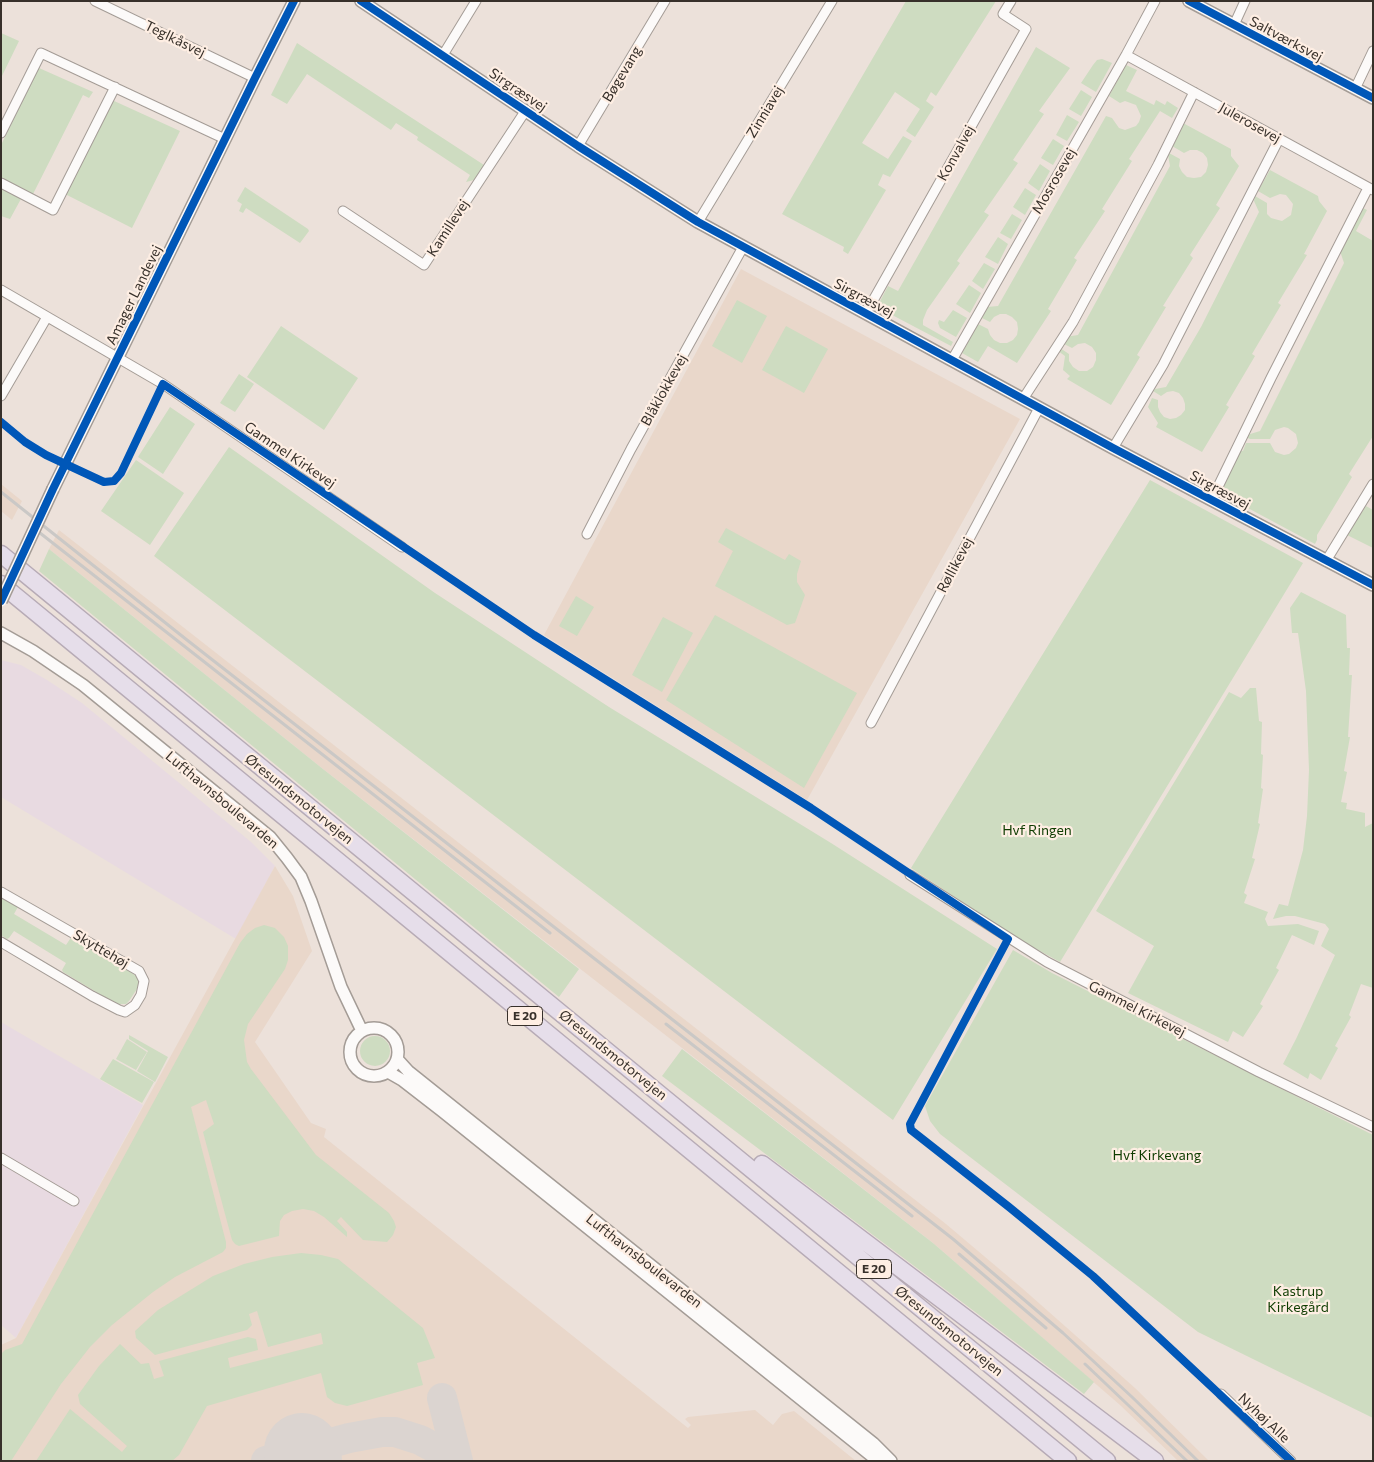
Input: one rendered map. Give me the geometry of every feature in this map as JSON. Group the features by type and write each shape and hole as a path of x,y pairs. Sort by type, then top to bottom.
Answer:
{"highway":[{"name":"Øresundsmotorvejen","path":"1,554 1107,1461"},
{"name":"Øresundsmotorvejen","path":"1,584 1066,1461"},
{"path":"640,1077 698,1115 1155,1461"}],"street":[{"name":"Teglkåsvej","path":"95,1 254,78"},
{"name":"Amager Landevej","path":"1,601 53,489 254,78 294,1"},
{"name":"Sirgræsvej","path":"361,1 578,146 698,222 1039,408 1373,585"},
{"path":"443,55 476,1"},
{"name":"Bøgevang","path":"578,146 665,1"},
{"name":"Zinniavej","path":"698,222 832,1"},
{"name":"Konvalvej","path":"866,313 1026,29 1003,14 1010,1"},
{"name":"Mosrosevej","path":"952,360 1155,1"},
{"name":"Saltværksvej","path":"1188,1 1373,98"},
{"path":"1234,26 1245,1"},
{"path":"1356,90 1373,51"},
{"path":"1,134 41,53 225,139"},
{"name":"Julerosevej","path":"1126,55 1370,189"},
{"path":"1,183 53,210 115,87"},
{"path":"1023,399 1072,322 1158,165 1194,92"},
{"name":"Kamillevej","path":"343,211 424,265 526,110"},
{"path":"1114,448 1163,365 1279,139"},
{"name":"Sirgræsvej","path":"1212,499 1270,378 1370,189"},
{"name":"Blåklokkevej","path":"587,534 631,448 743,247"},
{"name":"Gammel Kirkevej","path":"1,290 163,384 402,547"},
{"path":"1,396 47,317"},
{"name":"Røllikevej","path":"870,723 1039,408"},
{"path":"1326,561 1373,484"},
{"name":"Lufthavnsboulevarden","path":"1,633 33,651 83,684 270,837 301,877 341,987 362,1031"},
{"name":"Gammel Kirkevej","path":"910,875 1047,962 1259,1072 1373,1127"},
{"name":"Skyttehøj","path":"1,892 139,971 144,981 142,995 135,1005 125,1012 92,996 1,942"},
{"path":"370,1028 385,1030 391,1035 398,1048 398,1060 388,1072 381,1076 366,1075 354,1065 350,1050 352,1043 362,1031 370,1028"},
{"name":"Lufthavnsboulevarden","path":"398,1060 411,1074 872,1443 891,1461"},
{"name":"Lufthavnsboulevarden","path":"388,1072 402,1080 442,1111 878,1461"},
{"path":"1,1158 74,1201"},
{"name":"Nyhøj Alle","path":"1221,1394 1291,1461"}],"shaded area":[{"path":"741,269 1020,419 807,800 544,635"},
{"path":"1,484 22,501 12,520 1,511"},
{"path":"59,530 946,1224 1135,1388 1209,1461 1178,1461 1120,1405 933,1243 323,769 49,549"},
{"path":"1,660 21,665 82,703 251,842 275,866 236,939 1,797"},
{"path":"275,866 293,896 312,951 255,1042 311,1123 326,1129 324,1137 688,1428 691,1425 685,1419 688,1417 755,1410 773,1425 782,1414 794,1411 856,1461 1,1461 1,1345 16,1338"},
{"path":"1,1022 143,1105 16,1338 1,1325"}],"green space":[{"path":"906,1 996,1 936,96 931,92 926,101 934,107 915,137 906,131 920,109 895,92 862,143 888,159 903,136 912,141 890,177 883,174 878,185 886,190 848,254 843,251 844,247 782,214"},
{"path":"1,33 19,41 1,78"},
{"path":"297,43 484,165 474,180 466,182 470,175 417,140 418,137 396,123 391,130 307,74 287,104 271,95"},
{"path":"1036,47 1070,68 1039,111 1044,114 1013,160 1018,163 984,212 989,215 957,261 960,263 927,310 923,325 953,342 951,346 877,307 888,286 898,291"},
{"path":"1102,59 1112,63 1096,92 1081,83 1097,60"},
{"path":"1126,65 1137,70 1126,91 1154,105 1156,100 1165,105 1167,101 1178,108 1172,118 1160,111 1129,159 1132,161 1102,209 1105,211 1074,258 1077,260 1048,309 1051,311 1017,363 988,346 978,362 962,353 978,324 988,329 994,340 1000,343 1007,343 1017,335 1017,322 1006,314 994,317 990,322 982,318 987,307 998,306 1106,116 1112,118 1119,128 1125,130 1136,126 1139,122 1141,116 1136,105 1125,101 1120,103 1109,96"},
{"path":"39,68 93,92 89,98 83,95 32,196 1,180 1,145"},
{"path":"1081,90 1092,97 1081,116 1069,109"},
{"path":"112,100 180,131 132,228 65,194"},
{"path":"1067,115 1079,122 1067,141 1056,135"},
{"path":"1183,123 1231,149 1231,156 1239,166 1216,205 1220,208 1190,255 1193,258 1163,306 1166,307 1137,355 1140,357 1111,405 1067,379 1070,376 1063,370 1065,356 1058,351 1060,348 1069,354 1069,361 1079,371 1087,371 1093,367 1096,353 1092,347 1085,343 1078,344 1072,348 1062,343 1065,337 1078,335 1170,166 1169,153 1180,159 1179,166 1187,177 1201,177 1206,172 1207,158 1203,153 1197,150 1190,150 1184,153 1172,146"},
{"path":"1053,139 1064,146 1053,165 1041,158"},
{"path":"1040,164 1050,171 1039,191 1028,183"},
{"path":"1270,170 1318,196 1319,201 1327,211 1304,254 1307,255 1278,303 1281,305 1252,354 1255,356 1226,405 1229,407 1202,452 1156,427 1158,423 1148,407 1152,398 1158,400 1160,412 1164,417 1170,419 1181,415 1185,410 1183,398 1179,393 1167,392 1161,396 1153,391 1166,387 1201,327 1259,212 1254,201 1255,196 1267,203 1267,214 1271,218 1282,221 1291,215 1293,204 1286,195 1280,194 1270,198 1258,191"},
{"path":"1,187 22,197 10,219 1,216"},
{"path":"245,187 308,229 309,231 300,243 246,208 243,213 239,211 242,204 237,201"},
{"path":"1025,188 1036,195 1025,215 1013,207"},
{"path":"1363,208 1367,210 1356,231 1373,241 1373,436 1349,474 1352,477 1317,535 1315,544 1218,492 1239,450 1243,451 1246,443 1270,443 1275,452 1284,455 1289,454 1296,448 1298,443 1296,434 1284,427 1275,430 1270,439 1250,439 1246,437 1260,431 1344,263 1340,251"},
{"path":"1012,214 1022,220 1011,239 1000,233"},
{"path":"998,237 1008,244 998,264 985,257"},
{"path":"984,263 995,269 983,289 972,281"},
{"path":"969,285 981,293 970,313 956,304"},
{"path":"737,300 767,316 742,363 712,346"},
{"path":"953,310 967,318 956,337 940,328 938,323 939,320 944,322"},
{"path":"281,326 358,378 324,430 247,377"},
{"path":"786,326 828,349 804,393 762,370"},
{"path":"239,374 254,384 235,412 220,403"},
{"path":"170,407 195,424 163,474 138,457"},
{"path":"229,447 435,593 609,707 831,843 997,949 893,1120 154,556"},
{"path":"136,460 184,493 150,545 101,511"},
{"name":"Hvf Ringen","path":"1150,480 1303,563 1060,962 1020,940 911,868"},
{"path":"1366,506 1373,510 1373,548 1347,535"},
{"path":"726,528 785,560 789,554 801,561 797,582 805,595 795,623 787,625 715,586 733,551 718,542"},
{"path":"49,549 323,769 579,969 559,997 39,571"},
{"path":"1301,592 1346,615 1347,648 1350,648 1349,675 1352,675 1348,737 1350,737 1344,771 1347,772 1341,802 1347,803 1346,809 1365,813 1365,827 1373,823 1373,988 1361,984 1349,1015 1351,1017 1335,1046 1338,1048 1321,1080 1310,1073 1308,1079 1283,1064 1335,955 1321,946 1329,929 1325,924 1295,916 1273,919 1279,904 1288,906 1303,850 1307,816 1309,770 1306,691 1298,633 1292,633 1290,608"},
{"path":"576,596 594,607 577,636 559,626"},
{"path":"715,615 857,693 804,788 666,700"},
{"path":"663,617 693,633 662,692 632,675"},
{"path":"1250,688 1256,688 1259,721 1262,722 1261,788 1263,789 1258,823 1260,824 1252,858 1255,859 1244,893 1247,895 1244,903 1268,912 1265,919 1268,926 1298,924 1319,931 1314,945 1292,935 1276,968 1279,970 1260,1004 1263,1006 1243,1037 1233,1031 1228,1042 1128,993 1154,946 1096,911 1229,692 1241,698"},
{"path":"1,895 19,905 14,914 66,945 72,936 125,967 136,976 139,982 129,1001 126,1004 116,1004 63,972 62,970 66,963 14,931 7,939 1,935"},
{"path":"264,925 275,928 284,937 288,946 288,960 285,969 248,1024 244,1040 247,1062 316,1155 389,1213 396,1227 393,1235 387,1242 363,1240 341,1217 337,1221 347,1232 347,1237 324,1217 314,1211 303,1209 284,1215 280,1221 279,1236 239,1246 235,1244 232,1240 203,1132 214,1124 206,1100 191,1107 226,1248 223,1252 175,1277 112,1325 90,1347 61,1384 11,1461 1,1461 1,1354 5,1350 22,1344 240,943 255,928"},
{"name":"Hvf Kirkevang","path":"1013,950 1052,973 1373,1135 1373,1418 1198,1332 940,1134 930,1121 925,1106"},
{"path":"129,1035 168,1057 155,1082 137,1071 148,1051 129,1039"},
{"path":"375,1036 386,1040 390,1051 386,1062 375,1066 364,1062 360,1051 364,1040"},
{"path":"127,1039 147,1052 136,1070 116,1059"},
{"path":"682,1049 933,1243 1094,1382 1084,1394 662,1076"},
{"path":"113,1059 154,1082 142,1103 100,1079"},
{"path":"301,1253 338,1259 423,1328 435,1358 417,1363 423,1385 347,1406 335,1403 327,1397 321,1373 207,1406 179,1455 172,1461 36,1461 70,1409 122,1452 127,1446 80,1404 78,1395 99,1366 120,1344 141,1364 149,1363 154,1379 164,1376 159,1361 248,1337 256,1339 258,1350 228,1358 230,1368 323,1344 321,1333 268,1347 257,1311 249,1314 252,1325 247,1330 155,1355 136,1338 135,1331 158,1310 213,1276 244,1264 272,1257"}],"taxiway":[{"path":"442,1398 458,1461"},
{"path":"266,1461 349,1438 382,1432 395,1432 420,1440 435,1448 449,1461"}],"runway":[{"path":"302,1451 304,1461"}],"railway":[{"path":"1,492 187,640 953,1239 1063,1333 1198,1461"},
{"path":"40,533 550,933"},
{"path":"666,1024 912,1216"},
{"path":"959,1254 1046,1328"},
{"path":"1085,1364 1187,1461"}],"cycle path":[{"path":"1,601 53,489 294,1"},
{"path":"361,1 578,146 698,222 1113,448 1373,585"},
{"path":"1189,1 1373,98"},
{"path":"1,422 25,442 46,455 104,482 114,481 121,473 163,384 534,635 811,808 1008,939 910,1124 911,1130 1093,1276 1291,1461"}],"park label":[{"name":"Kastrup Kirkegård","path":"1298,1299"}]}
